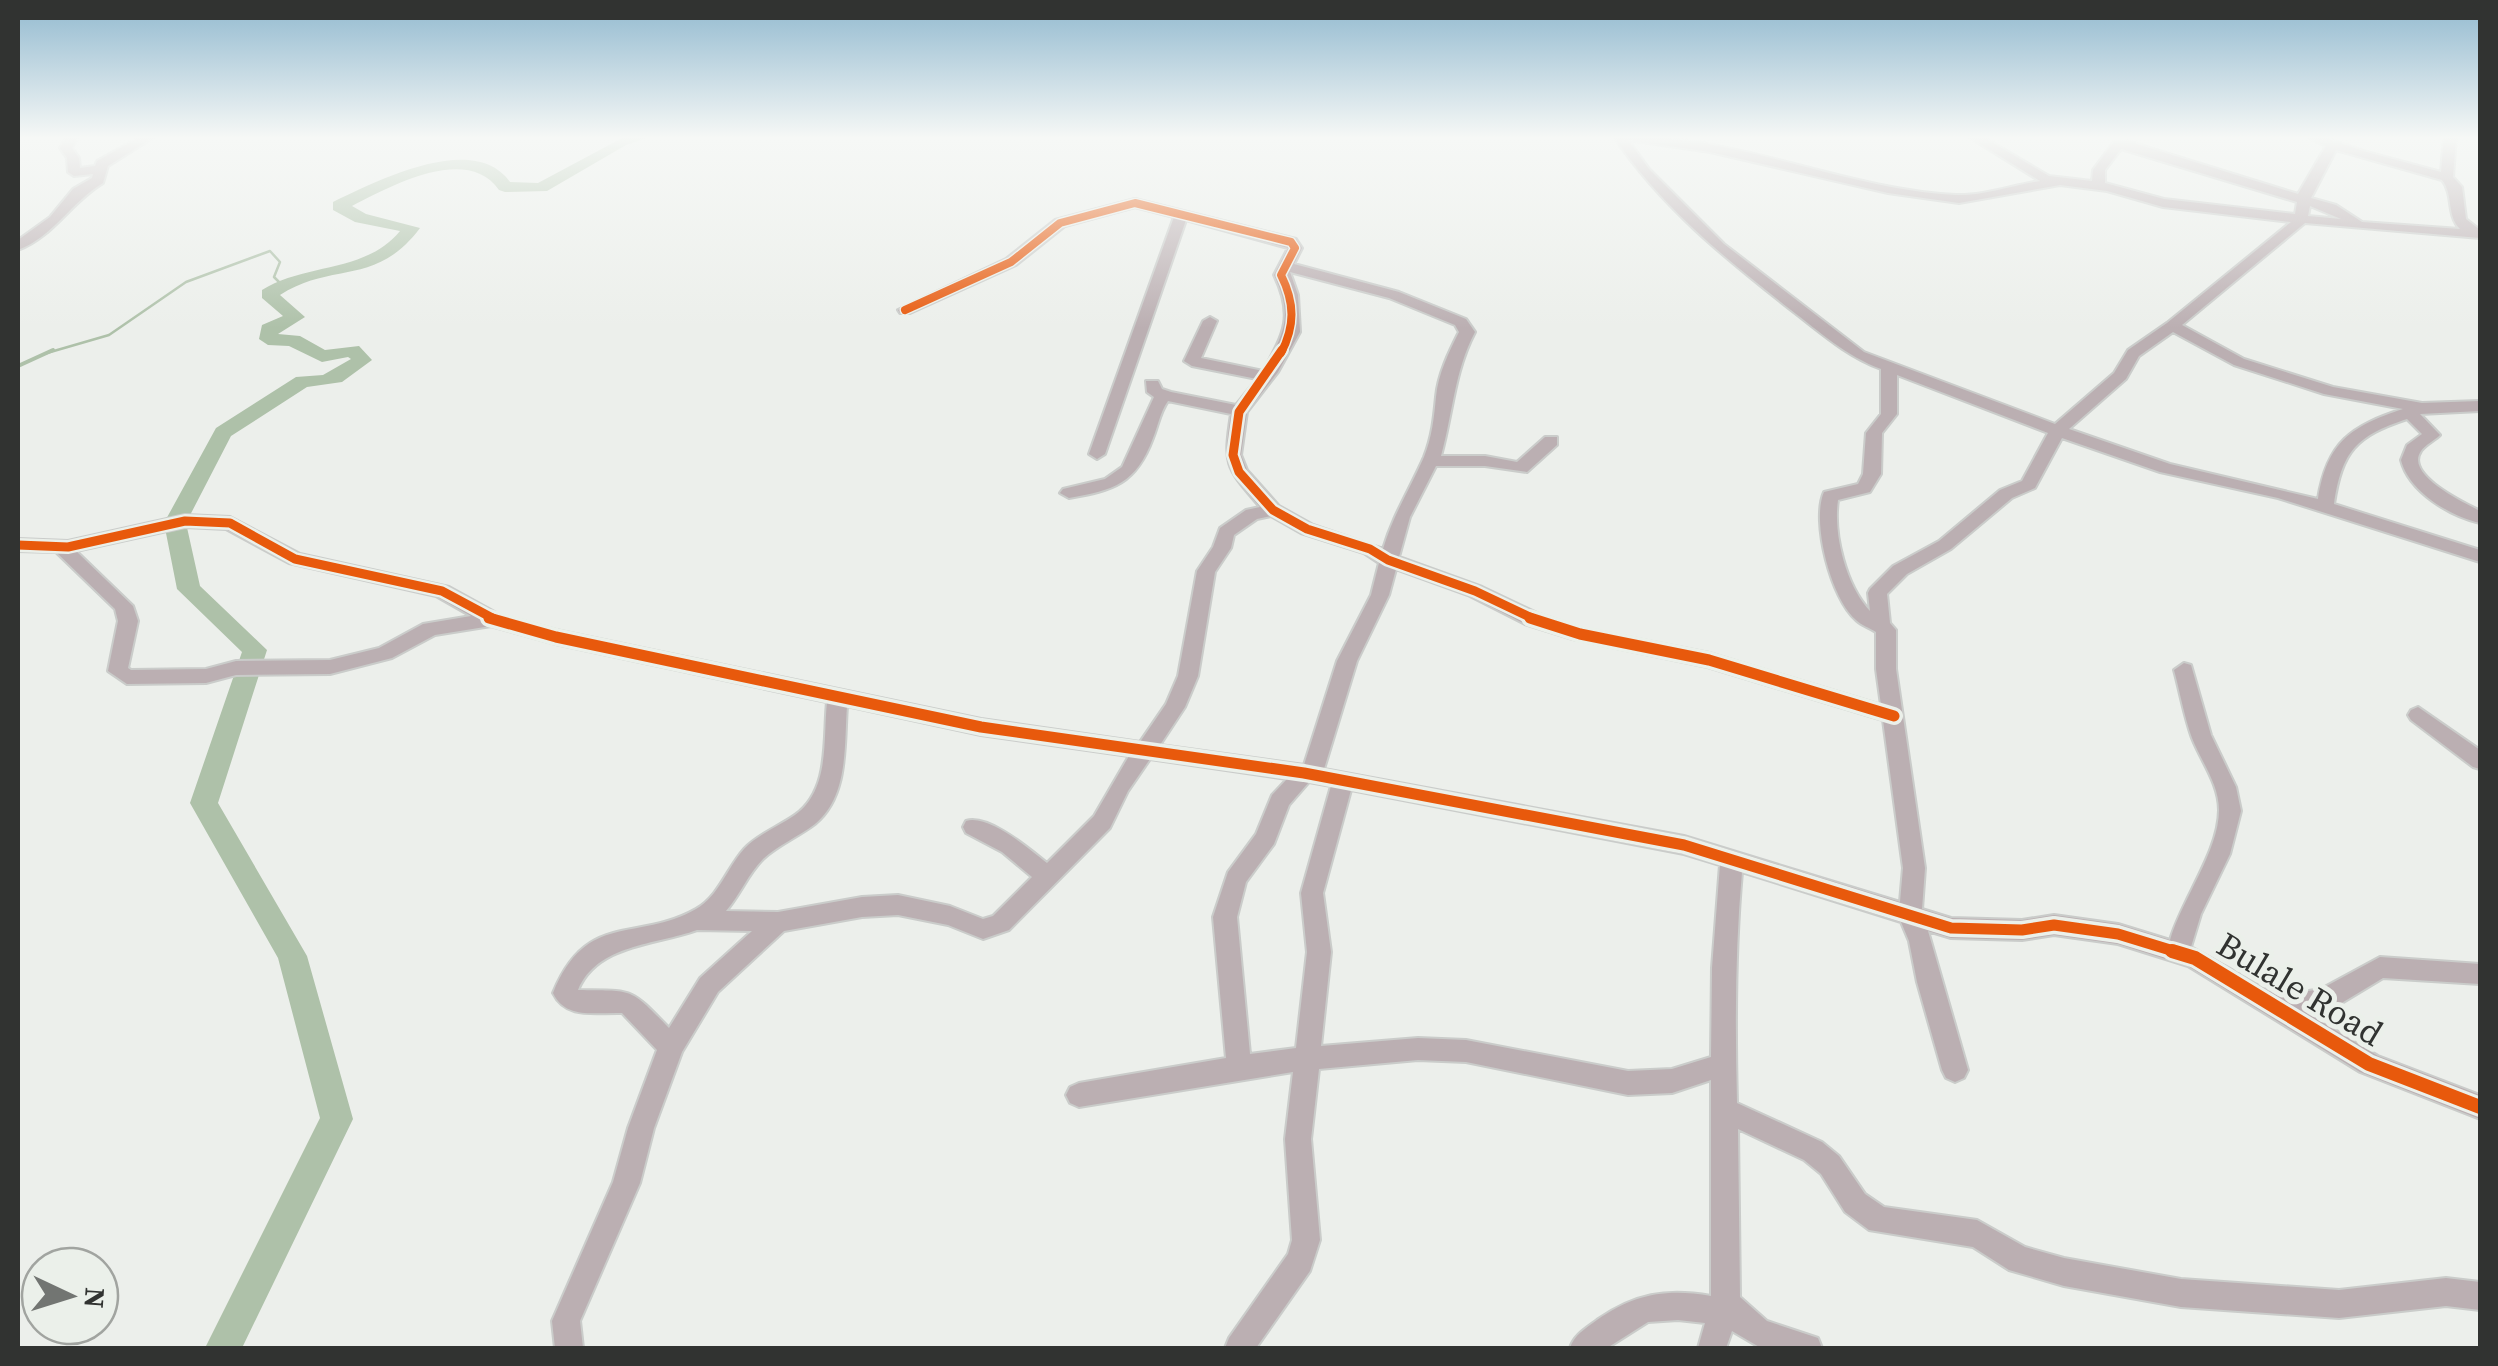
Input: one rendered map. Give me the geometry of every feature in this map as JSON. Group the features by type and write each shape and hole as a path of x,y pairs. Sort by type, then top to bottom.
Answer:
{"street":[{"path":"18,246 55,220 71,201"},
{"path":"1673,201 1719,247 1840,344 1889,367 2057,431 2182,473 2260,488 2480,556"},
{"path":"2154,201 2300,220 2477,234"},
{"path":"1955,1070 1921,941 1910,915 1914,868 1886,669 1888,638 1881,624 1877,594 1916,558 1945,545 2006,494 2029,484 2057,431 2120,376 2133,353 2172,326 2300,220 2304,201 2337,211 2362,226"},
{"path":"2457,201 2459,220 2477,234"},
{"path":"905,310 1000,268 1051,228 1070,219 1135,203 1290,242 1294,248 1282,275 1291,295 1292,332 1239,412 1234,464 1273,510 1307,529 1370,549 1388,560 1580,634 1708,660 1894,716"},
{"path":"1097,454 1182,213"},
{"path":"1239,1067 1225,917 1236,878 1266,838 1280,801 1308,774 1347,662 1380,595 1402,514 1430,461 1445,413 1444,397 1454,357 1467,335 1464,325 1394,295 1286,268"},
{"path":"1210,321 1192,361 1266,376"},
{"path":"2172,326 2260,371 2330,391 2415,410 2480,406"},
{"path":"1881,624 1861,614 1856,605 1831,546 1826,508 1830,496 1864,488 1872,474 1874,433 1889,414 1889,367"},
{"path":"1069,493 1104,488 1125,474 1148,433 1158,390 1221,404 1239,412"},
{"path":"2326,508 2329,474 2349,437 2415,410"},
{"path":"2415,410 2432,435 2411,454 2409,462 2416,477 2432,492 2480,518"},
{"path":"1430,461 1485,461 1521,468 1551,441"},
{"path":"672,1047 628,1002 571,1000 566,989 579,965 591,954 632,936 696,920 778,922 862,907 898,906 988,928 1001,923 1102,822 1146,748 1171,715 1188,676 1206,570 1222,548 1226,532 1252,514 1273,510"},
{"path":"18,545 61,547 185,521 230,523 291,557 442,591 492,619"},
{"path":"61,547 124,606 128,621 118,671 126,677 206,676 236,668 330,667 375,656 430,629 492,619"},
{"name":"Bulale Road","path":"492,619 556,638 981,726 1308,774 1684,846 1963,930 2064,925 2118,934 2214,967 2368,1064 2480,1107"},
{"path":"2178,952 2189,914 2219,854 2230,811 2201,735 2184,670"},
{"path":"696,920 714,909 748,859 824,799 838,696"},
{"path":"2418,715 2480,762"},
{"path":"1238,1348 1304,1251 1298,1139 1319,952 1312,894 1343,782"},
{"path":"974,828 1024,856 1049,878"},
{"path":"1712,1348 1725,1306 1726,1110 1722,1065 1732,860"},
{"path":"569,1348 566,1321 572,1302 626,1183 641,1128 672,1047 709,985 778,922"},
{"path":"2277,1007 2326,999 2380,967 2480,974"},
{"path":"1079,1095 1239,1067 1418,1049 1456,1050 1628,1082 1672,1081 1722,1065"},
{"path":"1726,1110 1813,1151 1830,1165 1855,1202 1878,1220 1977,1234 2020,1260 2064,1272 2147,1289 2338,1304 2446,1292 2480,1296"},
{"path":"1584,1348 1641,1307 1672,1303 1725,1306 1745,1324 1806,1348"}],"waterway":[{"path":"223,1348 337,1119 292,956 204,803 255,650 189,589 175,523 223,432 303,381 335,378 362,360 352,350 322,356 293,340 268,339 269,329 296,317 268,294 287,282 380,258 397,246 411,228 361,218 339,206 350,201"},
{"path":"47,353 109,335 186,282 270,251 280,262 274,277 281,284"},
{"path":"18,366 53,350"}],"cycle path":[{"path":"905,310 1011,262 1060,223 1135,203 1291,242 1295,248 1281,275 1291,295 1292,332 1270,372 1239,412 1233,455 1239,472 1273,510 1307,529 1370,549 1388,560 1475,591 1532,619 1580,634 1709,660 1894,716"},
{"path":"18,545 68,547 185,521 230,523 295,559 442,591 491,619 556,637 981,727 1304,773 1684,845 1951,928 2022,930 2054,925 2118,934 2195,958 2369,1064 2480,1107"}]}
